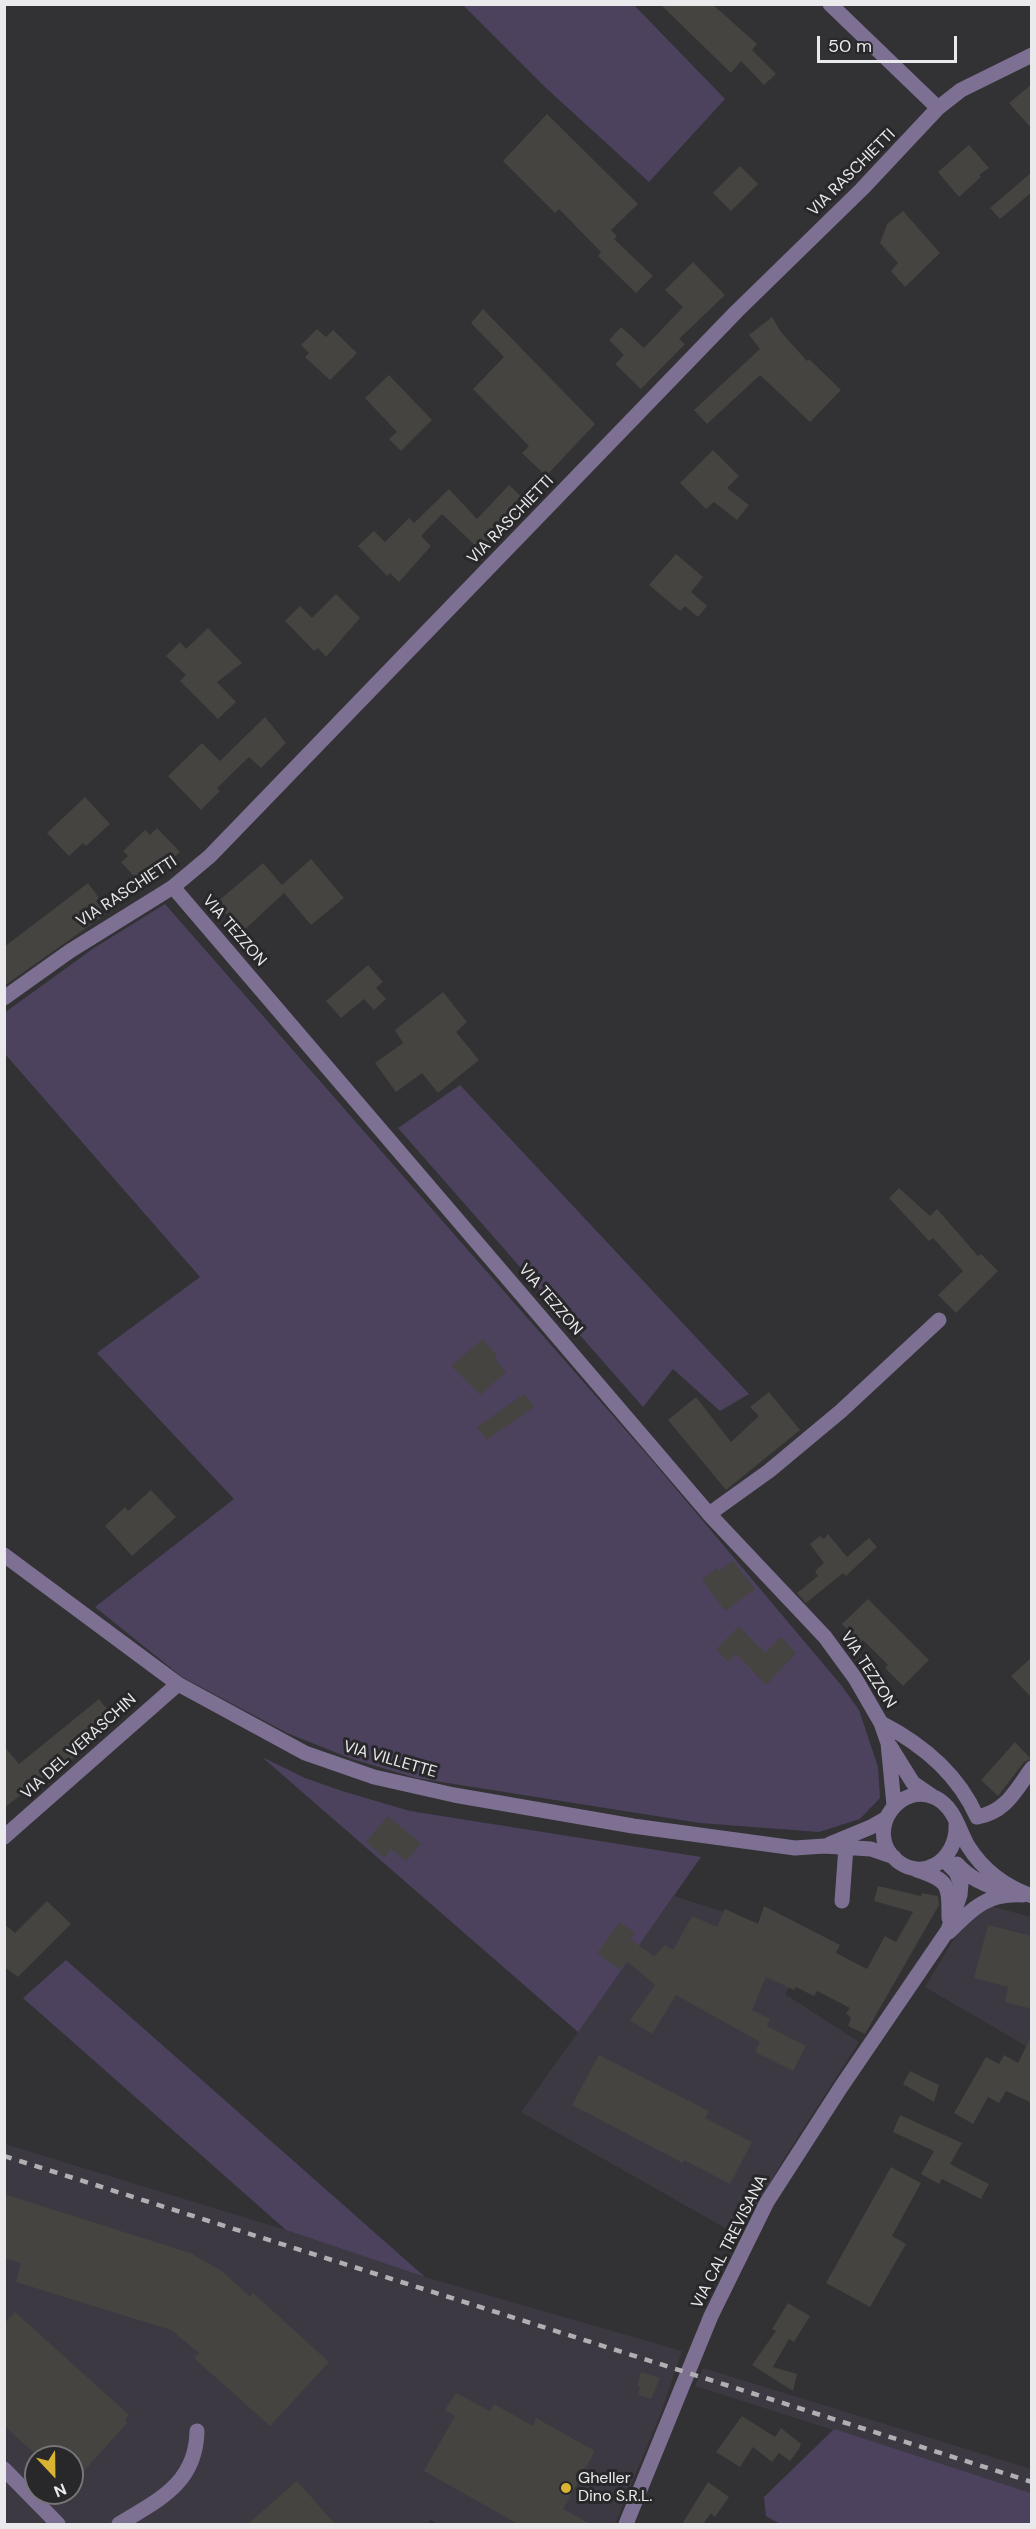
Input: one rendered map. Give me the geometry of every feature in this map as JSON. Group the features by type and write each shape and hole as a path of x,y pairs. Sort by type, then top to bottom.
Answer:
{"street":[{"path":"830,4 938,108"},
{"name":"VIA RASCHIETTI","path":"4,998 70,951 172,887 210,856 737,311 862,189 938,108 961,90 1032,55"},
{"name":"VIA TEZZON","path":"172,887 709,1514 825,1637 855,1678 881,1724 888,1743 913,1782 934,1797"},
{"path":"709,1514 769,1471 841,1411 939,1320"},
{"name":"VIA VILLETTE","path":"4,1555 178,1684 305,1753 374,1777 454,1796 633,1826 795,1848 824,1846 871,1849 894,1857 910,1867"},
{"name":"VIA DEL VERASCHIN","path":"4,1837 178,1684"},
{"path":"881,1724 910,1738 932,1757 961,1787 977,1817 991,1814 1004,1806 1032,1768"},
{"name":"VIA TEZZON","path":"888,1743 894,1805"},
{"path":"894,1857 884,1839 885,1819 894,1805 913,1795 934,1797 945,1804 952,1813 956,1824 983,1867 1029,1896"},
{"name":"VIA VILLETTE","path":"824,1846 885,1819"},
{"path":"910,1867 930,1867 946,1857 954,1846 956,1824"},
{"path":"842,1901 846,1847"},
{"path":"946,1857 971,1877 991,1888 1029,1896"},
{"name":"VIA CAL TREVISANA","path":"626,2524 711,2316 767,2202 841,2087 946,1933 960,1895 961,1884 946,1857"},
{"path":"910,1867 937,1876 944,1882 948,1904 946,1933"},
{"name":"VIA CAL TREVISANA","path":"946,1933 992,1897 1005,1894 1029,1896"},
{"path":"119,2524 160,2499 181,2481 195,2455 197,2431"},
{"path":"4,2469 58,2524"}],"shaded area":[{"path":"463,5 634,5 725,99 649,182 546,88"},
{"path":"165,904 650,1458 841,1685 859,1710 878,1767 880,1798 860,1819 819,1832 700,1823 416,1778 352,1759 287,1733 182,1677 95,1607 234,1499 97,1353 200,1277 5,1054 4,1013 94,948"},
{"path":"460,1085 749,1394 720,1411 673,1369 643,1407 398,1128"},
{"path":"262,1757 305,1778 410,1811 701,1857 578,2032"},
{"path":"674,1896 818,1942 785,1994 859,2042 785,2157 739,2236 521,2112"},
{"path":"976,1902 1031,1917 1031,2049 925,1987"},
{"path":"66,1960 425,2277 286,2230 23,1998"},
{"path":"5,2144 286,2230 425,2277 682,2351 661,2413 615,2524 437,2524 430,2519 428,2524 5,2524"},
{"path":"703,2368 1031,2469 1031,2493 695,2386"},
{"path":"834,2429 1031,2493 1031,2524 780,2524 766,2516 764,2497"}],"building":[{"path":"660,4 712,4 757,44 752,50 776,74 764,85 741,61 731,73"},
{"path":"1032,84 1032,129 1009,103"},
{"path":"547,114 638,204 611,230 617,236 614,239 653,276 636,293 598,256 601,252 559,209 555,213 503,161"},
{"path":"969,145 989,168 979,175 981,177 959,197 938,172"},
{"path":"740,166 758,184 731,211 713,193"},
{"path":"1032,172 1032,192 1000,219 990,208"},
{"path":"903,211 940,253 905,287 891,271 898,263 880,243 887,224"},
{"path":"693,262 725,295 679,339 685,344 641,389 615,364 624,355 609,340 621,327 644,348 683,307 665,290"},
{"path":"483,309 595,424 546,476 522,453 529,446 473,389 504,357 471,323"},
{"path":"772,317 781,332 807,361 809,359 841,390 810,422 760,375 707,424 694,410 760,349 749,335"},
{"path":"317,329 326,337 333,330 357,353 330,380 305,357 309,353 301,345"},
{"path":"389,375 432,420 401,451 389,439 397,432 365,398"},
{"path":"713,450 739,476 727,488 749,505 737,520 714,502 706,509 680,483"},
{"path":"509,485 529,504 481,551 442,514 421,536 431,546 399,582 390,573 387,576 358,546 374,531 385,542 409,518 414,523 449,489 477,519"},
{"path":"676,554 703,577 691,592 707,606 698,617 685,606 680,611 649,585"},
{"path":"336,594 360,618 326,657 318,648 314,651 285,621 300,606 312,618"},
{"path":"208,628 242,663 217,682 236,702 218,719 180,681 186,675 166,656 180,642 186,649"},
{"path":"265,717 286,743 261,768 249,757 217,788 220,791 201,810 168,776 202,743 220,761"},
{"path":"85,797 110,824 86,846 83,843 69,856 47,833"},
{"path":"157,828 180,852 143,886 121,862 128,856 123,851 145,830 150,835"},
{"path":"311,859 344,898 311,925 284,893 242,932 216,903 263,863 282,885"},
{"path":"88,883 99,898 96,901 106,914 4,986 4,947"},
{"path":"368,965 383,982 376,988 386,999 374,1010 364,999 341,1018 326,1001"},
{"path":"443,992 467,1022 456,1032 479,1060 438,1093 422,1073 396,1092 375,1063 403,1043 395,1030"},
{"path":"899,1188 930,1216 937,1209 978,1256 981,1254 998,1271 956,1313 938,1295 963,1271 933,1238 929,1241 889,1198"},
{"path":"483,1339 506,1372 480,1395 451,1366"},
{"path":"769,1392 800,1430 726,1490 668,1420 696,1397 731,1442 759,1416 750,1407"},
{"path":"524,1394 534,1407 487,1440 477,1427"},
{"path":"151,1490 176,1517 132,1556 105,1526 125,1507 128,1511"},
{"path":"828,1534 847,1557 869,1538 877,1547 846,1576 843,1573 806,1603 797,1593 818,1576 815,1571 824,1563 810,1544 820,1536 824,1539"},
{"path":"733,1561 755,1589 725,1611 702,1579 717,1568 719,1571"},
{"path":"868,1599 929,1660 903,1686 885,1668 888,1665 863,1640 860,1643 842,1624"},
{"path":"739,1626 765,1653 781,1637 796,1653 766,1685 736,1654 728,1662 716,1649"},
{"path":"1032,1657 1032,1698 1011,1676"},
{"path":"99,1699 110,1713 78,1738 86,1748 56,1773 53,1770 4,1808 4,1746 19,1764"},
{"path":"1015,1742 1031,1759 1024,1762 998,1796 981,1780"},
{"path":"388,1816 421,1844 406,1861 391,1849 384,1858 366,1842"},
{"path":"878,1886 921,1896 922,1893 938,1896 939,1905 865,2034 848,2026 851,2018 846,2013 850,2008 817,1991 814,1996 766,1977 752,2010 770,2019 767,2026 806,2046 793,2071 755,2052 760,2042 676,1995 652,2034 630,2020 655,1985 627,1961 620,1970 597,1953 620,1922 635,1933 630,1939 654,1956 665,1945 673,1950 692,1916 717,1927 725,1909 758,1924 764,1906 840,1945 836,1953 867,1969 885,1936 896,1942 913,1912 874,1901"},
{"path":"47,1901 71,1924 18,1977 4,1967 4,1924 15,1933"},
{"path":"988,1925 1032,1936 1032,2009 1005,2002 1008,1987 974,1978"},
{"path":"1032,2035 1032,2103 1006,2091 999,2103 988,2097 973,2124 954,2113 986,2057 999,2064 1004,2055 1018,2063"},
{"path":"599,2055 709,2111 705,2118 752,2142 730,2184 684,2160 683,2163 572,2105"},
{"path":"910,2071 939,2085 934,2102 903,2084"},
{"path":"900,2115 962,2143 950,2164 989,2184 981,2199 942,2179 939,2184 921,2174 934,2151 893,2132"},
{"path":"891,2167 921,2183 892,2236 906,2244 870,2307 826,2283"},
{"path":"4,2194 190,2253 222,2271 250,2297 253,2293 329,2362 270,2426 194,2358 199,2353 171,2330 16,2282 21,2263 4,2258"},
{"path":"788,2303 810,2316 794,2342 789,2339 773,2367 797,2374 793,2391 752,2365 776,2331 772,2329"},
{"path":"15,2312 129,2415 125,2419 127,2423 84,2471 84,2445 25,2445 4,2426 4,2324"},
{"path":"641,2372 660,2378 651,2399 638,2395 640,2387 637,2386"},
{"path":"456,2393 490,2411 494,2404 533,2426 536,2418 595,2451 563,2509 591,2524 518,2524 424,2471 455,2416 445,2410"},
{"path":"742,2416 775,2437 781,2428 801,2444 799,2449 790,2461 779,2453 772,2462 753,2447 740,2467 716,2452"},
{"path":"297,2481 335,2524 248,2524"},
{"path":"708,2482 729,2497 715,2517 711,2513 703,2524 682,2524"}],"railway":[{"path":"4,2156 1032,2482"}],"place":[{"name":"Gheller Dino S.R.L.","path":"566,2488"}]}
